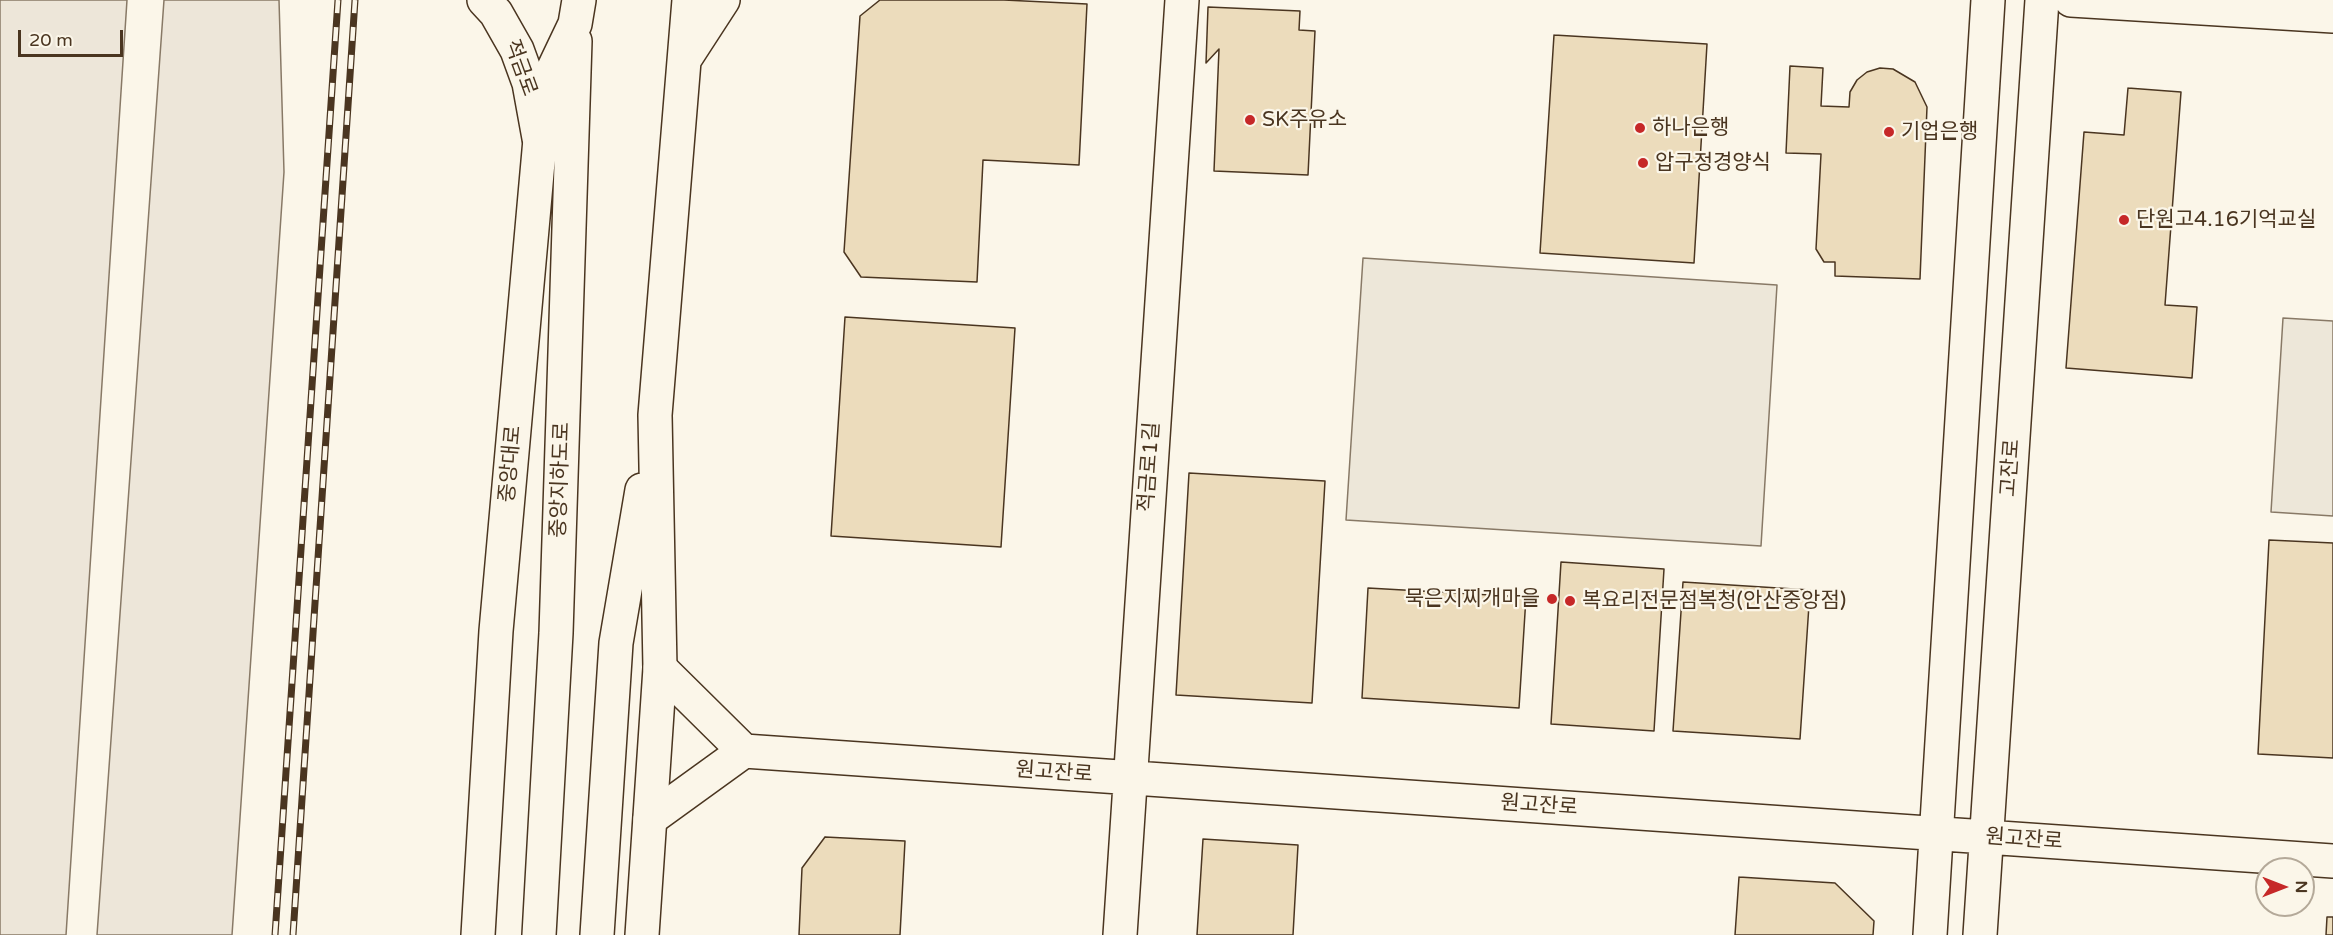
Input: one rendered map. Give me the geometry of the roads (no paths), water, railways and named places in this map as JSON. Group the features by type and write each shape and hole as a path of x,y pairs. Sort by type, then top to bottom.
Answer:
{"street":[{"name":"적금로","path":"484,0 496,14 517,50 529,83 540,143"},
{"path":"597,935 616,643 655,415 689,0"},
{"path":"684,62 723,0"},
{"name":"적금로1길","path":"1120,935 1182,0"},
{"path":"1930,935 1988,0"},
{"name":"고잔로","path":"1980,935 2042,0"},
{"path":"2071,0 2333,16"},
{"name":"중앙대로","path":"478,935 496,631 542,117 554,69 577,12"},
{"name":"중앙지하도로","path":"539,935 556,633 577,12"},
{"path":"642,935 660,668 655,415"},
{"path":"650,819 744,751 660,668"},
{"name":"원고잔로","path":"744,751 2333,861"}],"railway":[{"path":"275,935 338,0"},
{"path":"293,935 355,0"}],"place":[{"name":"SK주유소","path":"1250,120"},
{"name":"하나은행","path":"1640,128"},
{"name":"기업은행","path":"1889,132"},
{"name":"압구정경양식","path":"1643,163"},
{"name":"단원고4.16기억교실","path":"2124,220"},
{"name":"묵은지찌개마을","path":"1552,599"},
{"name":"복요리전문점복청(안산중앙점)","path":"1570,601"}]}
